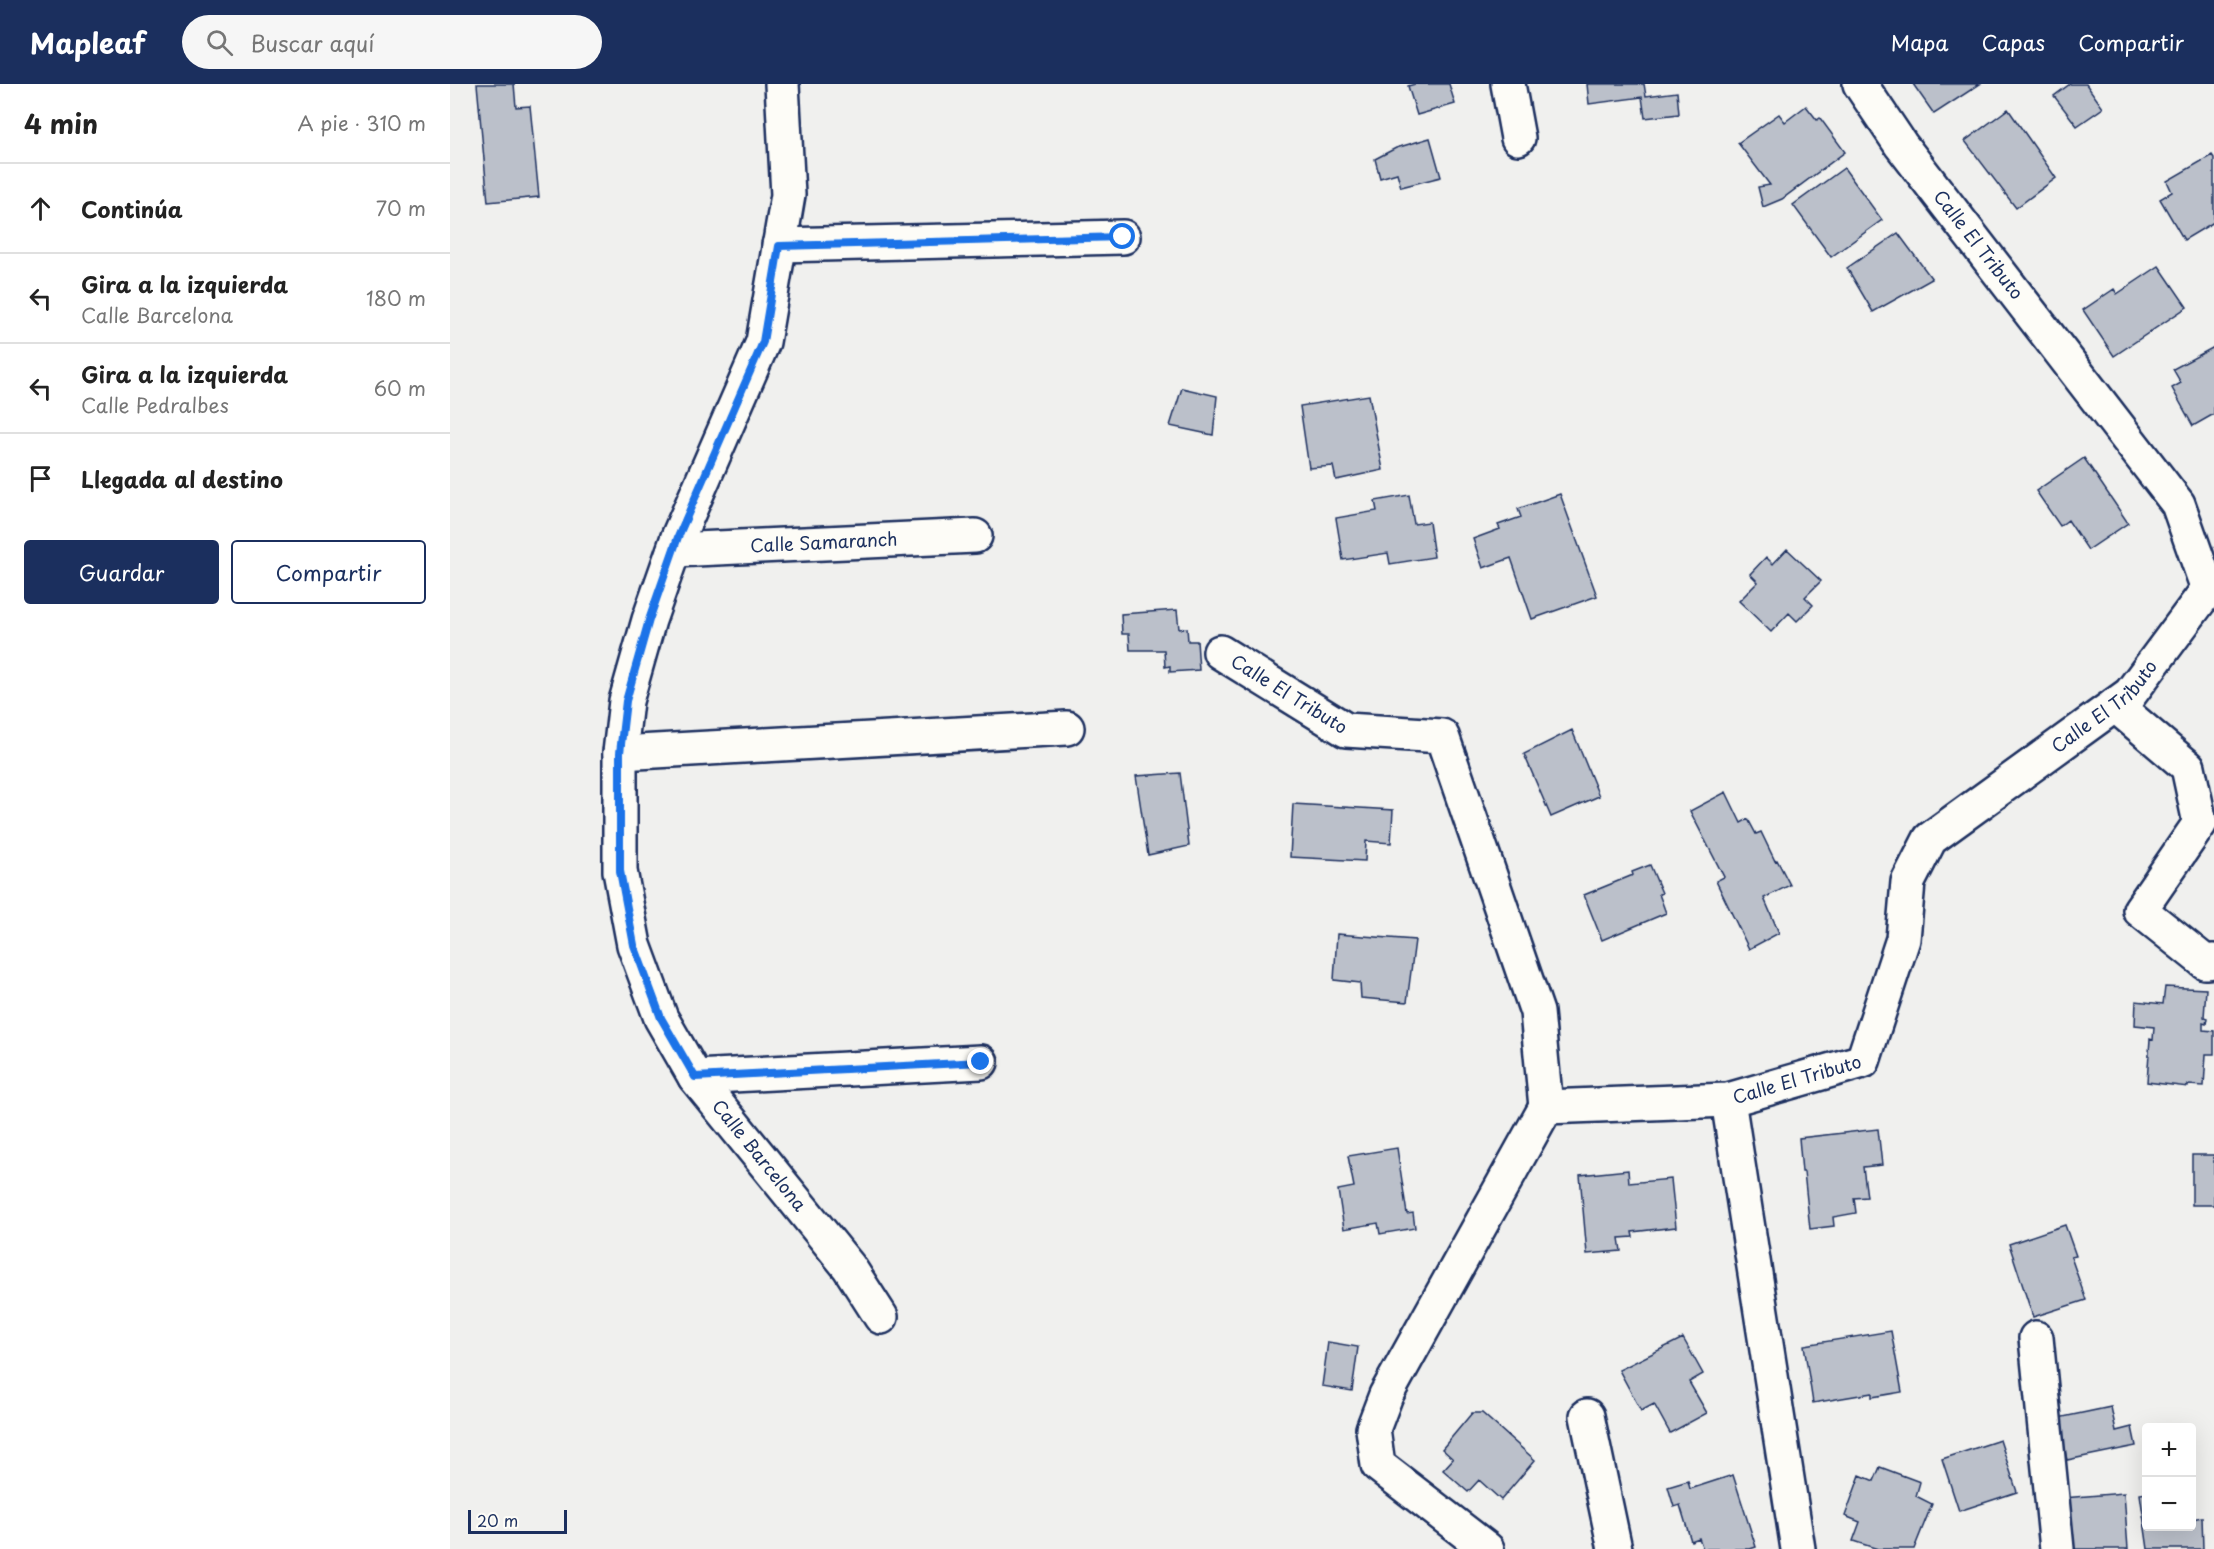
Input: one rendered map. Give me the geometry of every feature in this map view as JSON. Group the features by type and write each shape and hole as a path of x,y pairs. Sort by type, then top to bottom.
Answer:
{"street":[{"name":"Calle Barcelona","path":"782,84 788,195 763,342 674,550 649,620 626,701 620,753 620,871 634,945 661,1018 695,1077 849,1266 881,1317"},
{"path":"1508,84 1518,138"},
{"name":"Calle El Tributo","path":"1220,652 1346,730 1442,736 1537,1012 1546,1107 1728,1100 1863,1061 1903,939 1908,882 1930,839 2130,694 2208,589 2178,504 1901,145 1860,84"},
{"path":"779,246 1123,237"},
{"name":"Calle Samaranch","path":"674,550 975,536"},
{"path":"2115,705 2188,767 2200,823 2140,910 2205,962 2214,961"},
{"path":"620,753 1067,728"},
{"path":"695,1077 981,1062"},
{"path":"1728,1100 1798,1549"},
{"path":"1487,1549 1378,1465 1373,1429 1386,1395 1546,1107"},
{"path":"2036,1338 2057,1549"},
{"path":"1587,1416 1615,1549"}],"building":[{"path":"477,84 514,84 516,107 530,106 539,197 488,202"},
{"path":"1449,84 1455,104 1417,115 1408,86"},
{"path":"1587,84 1644,84 1646,96 1677,92 1679,114 1645,118 1642,97 1589,104"},
{"path":"1913,84 1980,84 1934,114"},
{"path":"2070,84 2086,84 2103,108 2077,126 2054,96"},
{"path":"1806,106 1817,120 1820,118 1845,152 1782,199 1763,207 1758,187 1770,185 1738,143 1779,114 1785,122"},
{"path":"2008,109 2056,178 2016,208 1965,141"},
{"path":"1430,138 1441,177 1401,187 1397,173 1380,178 1375,159 1396,148"},
{"path":"2212,155 2214,158 2214,222 2184,240 2160,199 2172,192 2167,181"},
{"path":"1844,168 1882,220 1831,257 1793,205"},
{"path":"1898,233 1932,279 1873,312 1847,268"},
{"path":"2159,266 2187,307 2114,356 2083,310 2114,289 2117,294"},
{"path":"2214,347 2214,414 2193,426 2172,388 2181,383 2173,369"},
{"path":"1182,388 1217,396 1213,435 1170,426"},
{"path":"1369,395 1383,470 1336,480 1333,466 1309,468 1300,406"},
{"path":"2084,458 2128,523 2088,550 2068,520 2060,526 2036,491"},
{"path":"1560,494 1597,596 1532,619 1511,558 1483,568 1473,539 1500,529 1498,525 1521,517 1518,509"},
{"path":"1409,495 1414,524 1429,522 1434,557 1390,564 1388,553 1343,560 1336,518 1377,511 1375,501"},
{"path":"1787,549 1821,581 1805,597 1813,605 1797,621 1789,613 1771,632 1739,601 1758,582 1750,574 1766,557 1773,564"},
{"path":"1177,610 1179,629 1187,628 1188,641 1197,641 1199,670 1170,672 1170,666 1165,667 1164,650 1130,650 1129,634 1122,634 1121,614"},
{"path":"1572,730 1599,796 1551,817 1524,754"},
{"path":"1180,773 1189,846 1148,855 1136,776"},
{"path":"1726,792 1741,823 1748,819 1756,834 1761,832 1790,885 1764,898 1779,933 1749,949 1716,881 1724,877 1690,811"},
{"path":"1293,804 1393,810 1391,843 1366,841 1365,861 1290,857"},
{"path":"1650,865 1662,893 1659,894 1666,913 1602,940 1584,895 1633,875 1632,872"},
{"path":"1337,934 1415,940 1407,1002 1361,998 1360,983 1334,980"},
{"path":"2165,987 2206,989 2204,1017 2207,1018 2206,1024 2203,1023 2203,1030 2214,1031 2214,1054 2206,1054 2204,1086 2188,1085 2188,1087 2147,1082 2150,1039 2153,1040 2154,1027 2135,1025 2136,1001 2163,1004"},
{"path":"1878,1129 1882,1165 1863,1167 1867,1197 1854,1198 1856,1213 1833,1217 1834,1226 1810,1229 1799,1138"},
{"path":"1397,1148 1407,1214 1413,1213 1415,1228 1380,1234 1378,1223 1344,1229 1338,1190 1354,1187 1348,1156"},
{"path":"2192,1155 2214,1155 2214,1205 2192,1205"},
{"path":"1628,1170 1629,1183 1671,1179 1676,1227 1632,1232 1633,1237 1619,1238 1621,1251 1587,1254 1580,1175"},
{"path":"2065,1225 2076,1256 2071,1257 2086,1300 2033,1317 2009,1244"},
{"path":"1891,1331 1902,1392 1872,1397 1872,1393 1813,1403 1804,1345"},
{"path":"1683,1338 1703,1374 1689,1382 1707,1413 1670,1433 1654,1404 1641,1411 1619,1370"},
{"path":"1328,1342 1358,1347 1352,1391 1322,1386"},
{"path":"2111,1407 2116,1431 2132,1427 2136,1446 2067,1460 2058,1418"},
{"path":"1472,1413 1482,1413 1535,1460 1501,1500 1479,1480 1468,1492 1443,1470 1453,1459 1442,1449"},
{"path":"2000,1440 2017,1492 1959,1511 1942,1459"},
{"path":"1880,1467 1920,1482 1916,1496 1932,1504 1914,1549 1878,1549 1853,1541 1860,1522 1845,1516 1860,1475 1874,1481"},
{"path":"1733,1475 1756,1547 1703,1549 1699,1538 1691,1541 1680,1505 1674,1507 1668,1487 1688,1481 1690,1489"},
{"path":"2124,1493 2128,1549 2066,1549 2063,1498"},
{"path":"2202,1517 2203,1549 2148,1549 2145,1531 2196,1531 2196,1518"}],"route":[{"path":"981,1062 695,1077 661,1018 634,945 620,871 620,753 626,701 649,620 678,537 763,342 779,246 1123,237"}]}
